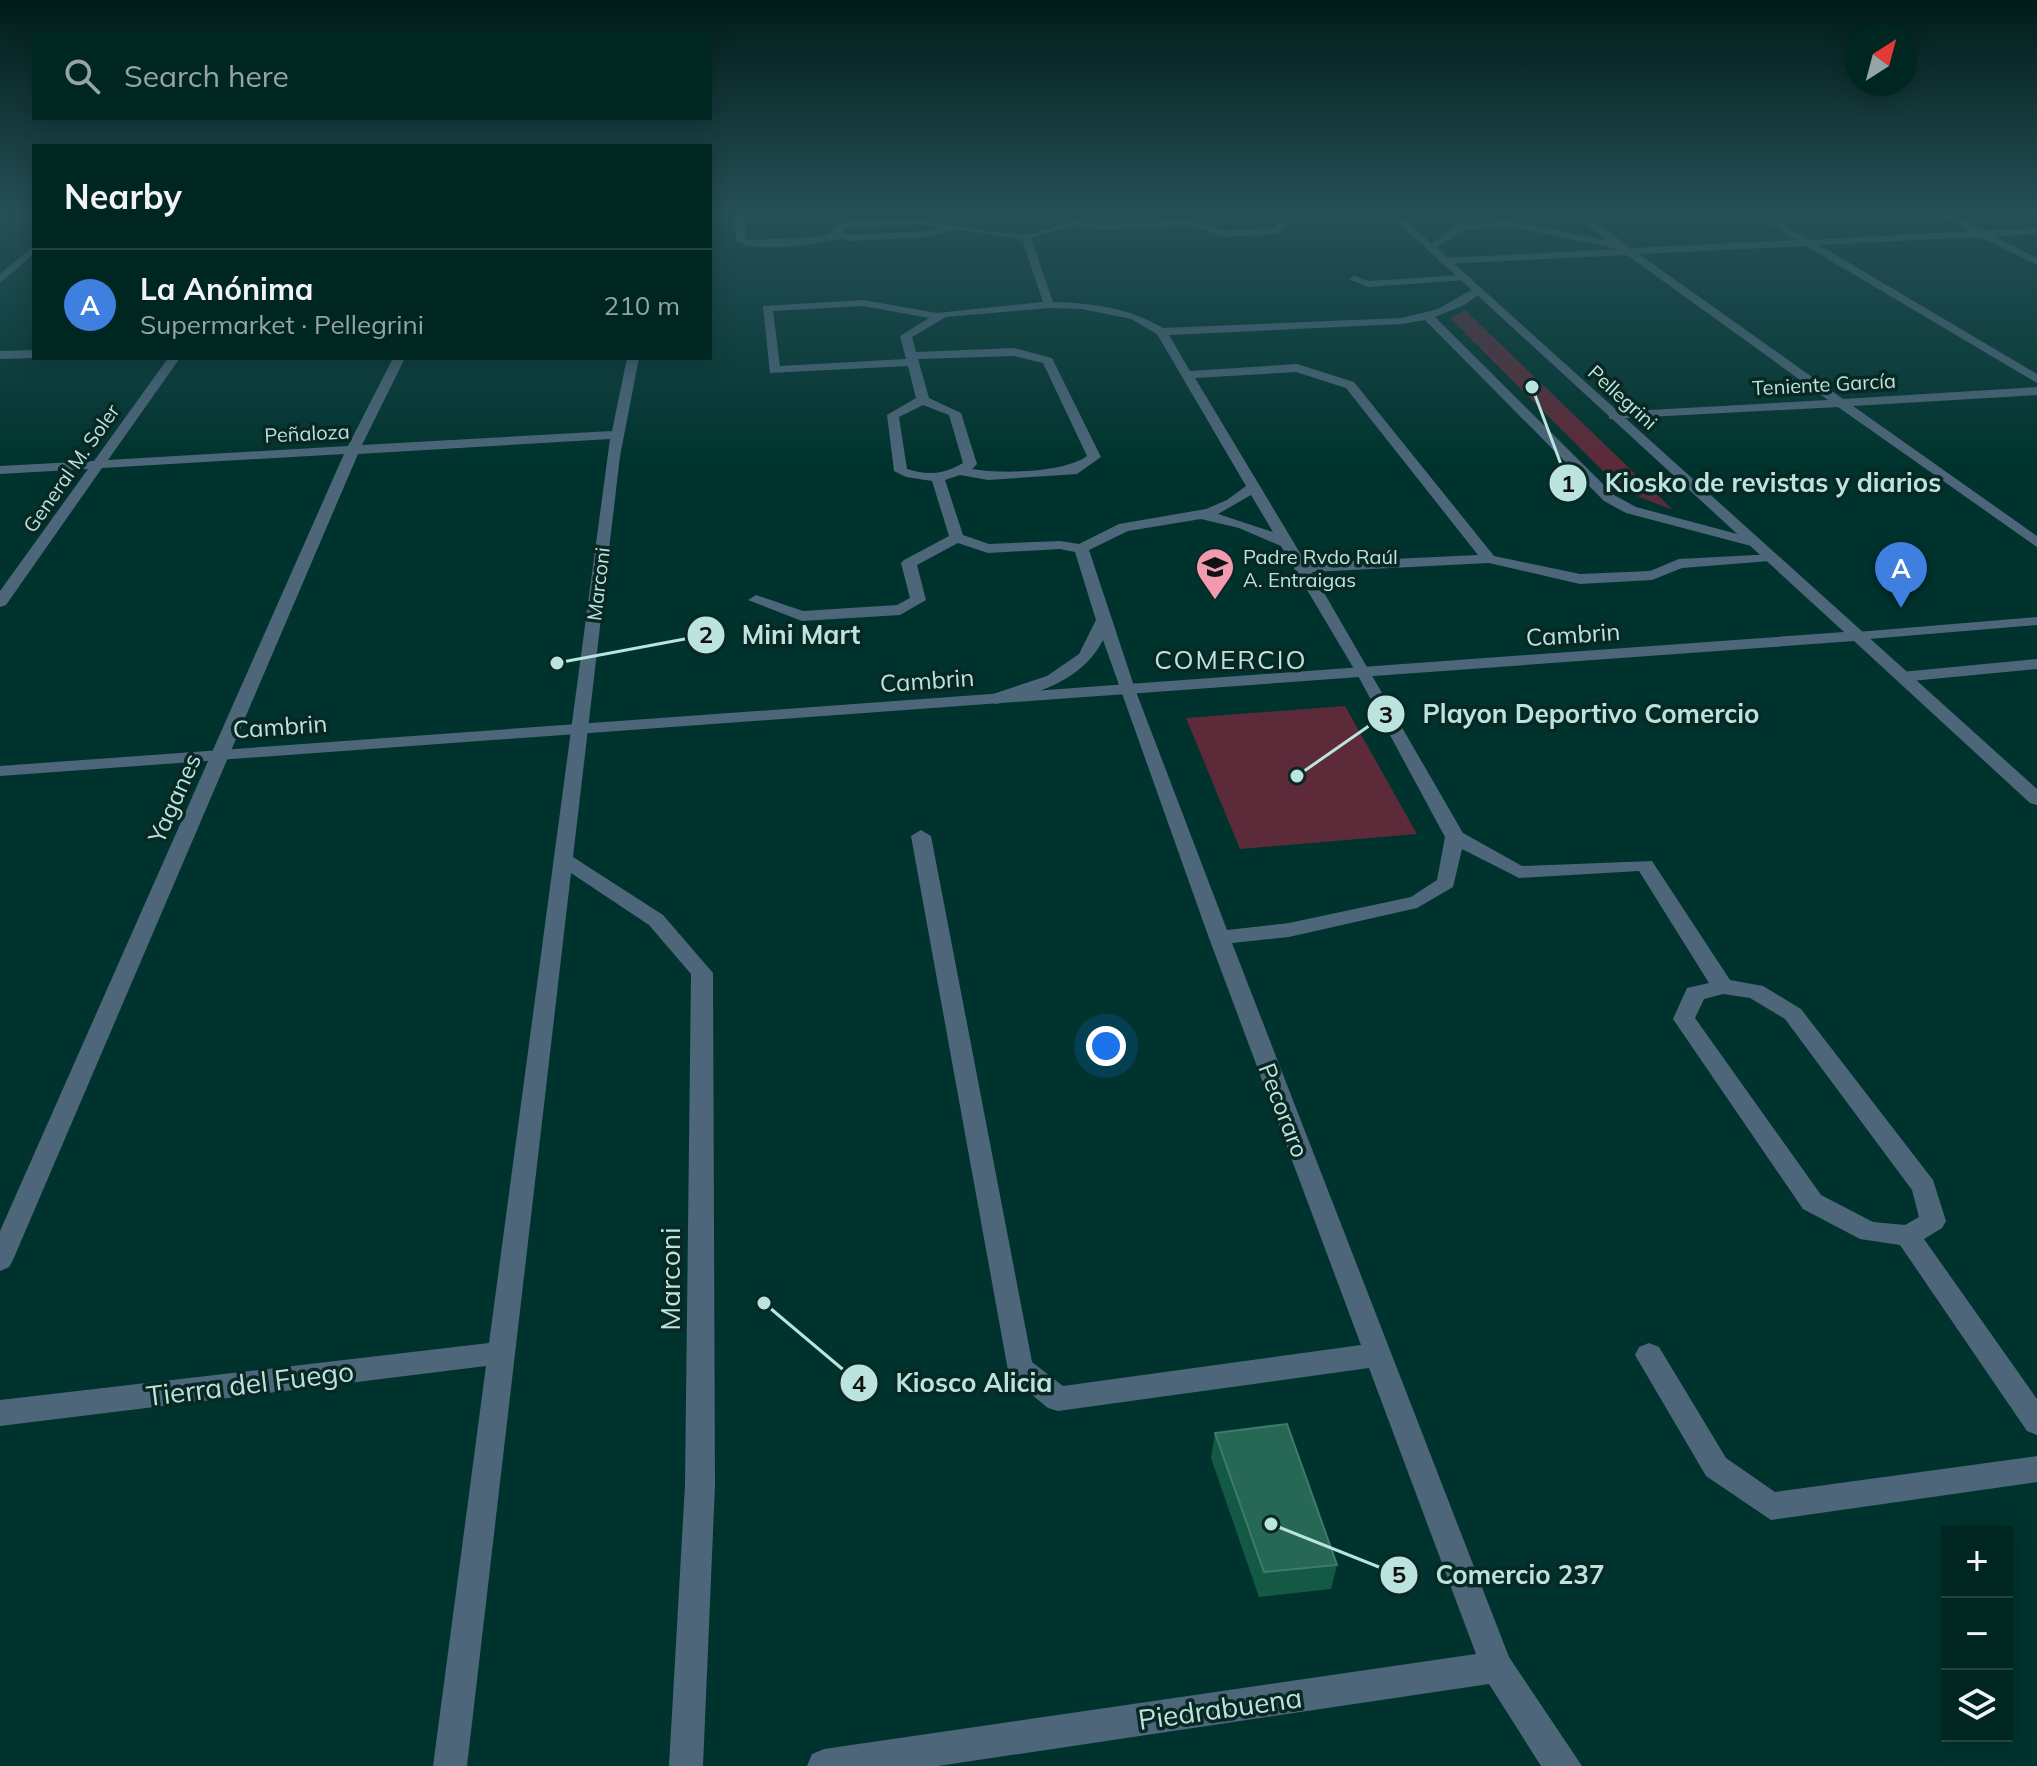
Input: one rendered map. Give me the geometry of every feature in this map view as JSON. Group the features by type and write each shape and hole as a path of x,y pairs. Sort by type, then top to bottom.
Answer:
{"street":[{"path":"1046,297 1049,305"},
{"path":"1161,332 1428,317 1470,297"},
{"name":"Pellegrini","path":"1484,297 2037,799"},
{"path":"1692,297 2037,543"},
{"path":"1900,297 2037,379"},
{"path":"938,316 863,303 767,308 774,370 1014,352 1048,361 1094,457 1077,470 988,476 961,471"},
{"path":"923,400 906,336 938,316 958,311 1082,306 1134,316 1161,332 1365,674 1455,837 1519,872 1645,865 1723,987"},
{"name":"Pellegrini","path":"1428,317 1609,498 1631,510 1755,543"},
{"path":"0,355 32,354"},
{"name":"General M. Soler","path":"0,602 173,360"},
{"name":"Yaganes","path":"0,1260 353,450 398,360"},
{"name":"Marconi","path":"450,1766 616,435 633,360"},
{"path":"1186,375 1297,368 1350,385 1489,559"},
{"name":"Teniente García","path":"1614,416 2037,391"},
{"path":"923,400 955,413 970,464 961,471 953,476 921,478 901,471 893,432 893,415 923,400"},
{"name":"Peñaloza","path":"0,470 616,435"},
{"path":"937,477 957,538"},
{"path":"756,600 802,616 900,610 918,600 909,563 957,538 988,549 1060,545 1081,549 1101,533 1129,524 1206,516 1236,503 1253,487"},
{"path":"1206,516 1244,525 1286,543"},
{"name":"Pecoraro","path":"1081,549 1127,689 1219,938 1497,1667"},
{"path":"1300,568 1489,559 1580,579 1652,575 1679,564 1770,557"},
{"path":"996,699 1053,680 1086,657 1104,621"},
{"name":"Cambrin","path":"0,771 1857,636"},
{"path":"1901,677 2037,664"},
{"path":"921,836 1019,1368 1058,1399 1377,1355"},
{"path":"1219,938 1289,930 1417,902 1446,883 1455,837"},
{"name":"Marconi","path":"564,860 656,920 702,973 700,1485 686,1766"},
{"path":"1723,987 1755,991 1793,1014 1924,1187 1933,1221 1908,1236 1869,1232 1812,1202 1684,1019 1695,993 1723,987"},
{"path":"1908,1236 2037,1422"},
{"name":"Tierra del Fuego","path":"0,1413 500,1353"},
{"path":"1649,1355 1716,1467 1771,1506 2037,1469"},
{"path":"1497,1667 1555,1758 1565,1766"},
{"name":"Piedrabuena","path":"824,1766 1497,1667"}],"lane":[{"path":"1857,636 2037,621"}],"shaded area":[{"path":"1465,310 1673,510 1622,490 1450,318"},
{"path":"1345,706 1417,834 1240,849 1186,718"}],"building":[{"path":"1287,1424 1337,1565 1264,1572 1215,1433"}],"place":[{"name":"Kiosko de revistas y diarios","path":"1532,387"},
{"name":"Padre Rvdo Raúl A. Entraigas","path":"1215,601"},
{"name":"La Anónima","path":"1901,608"},
{"name":"Mini Mart","path":"557,663"},
{"name":"Playon Deportivo Comercio","path":"1297,776"},
{"name":"Kiosco Alicia","path":"764,1303"},
{"name":"Comercio 237","path":"1271,1524"}],"district":[{"name":"COMERCIO","path":"1231,659"}]}
